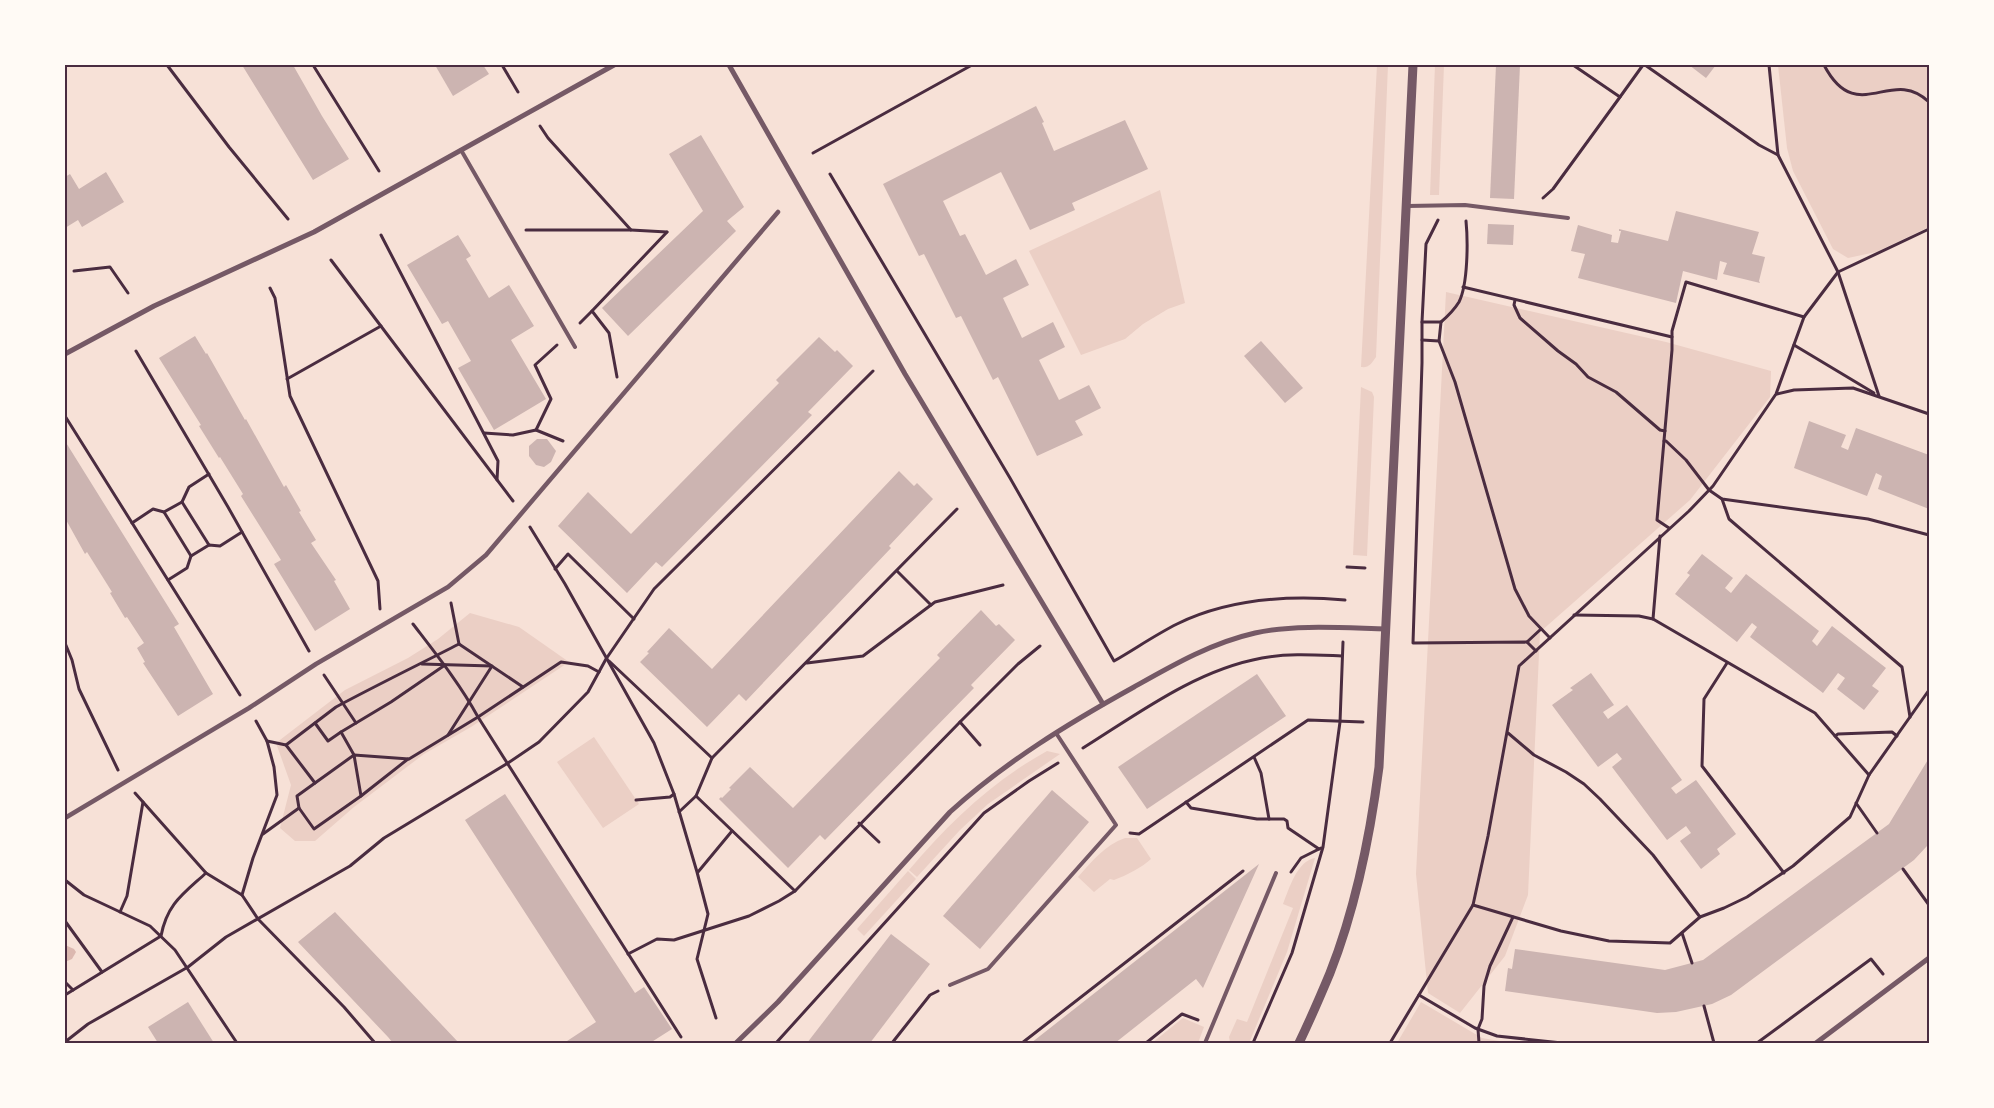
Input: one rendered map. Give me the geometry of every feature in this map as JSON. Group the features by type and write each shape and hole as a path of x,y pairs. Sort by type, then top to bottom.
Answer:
{"street":[{"path":"65,354 154,306 313,232 614,65"},
{"path":"729,65 905,374 1103,704"},
{"path":"1299,1043 1330,972 1358,884 1375,803 1387,629 1412,65"},
{"path":"65,818 249,708 316,664 448,587 486,555 778,212"},
{"path":"736,1043 778,1002 950,812 979,786 1056,733 1180,661 1217,644 1256,633 1301,628 1387,629"},
{"path":"1816,1043 1929,958"}],"lane":[{"path":"461,150 575,347"},
{"path":"1407,206 1465,205 1568,218"},
{"path":"950,985 988,969 1116,825 1056,733"},
{"path":"1205,1043 1276,873"}],"path":[{"path":"167,65 229,147 288,219"},
{"path":"313,65 379,171"},
{"path":"502,65 518,92"},
{"path":"813,153 972,65"},
{"path":"1573,65 1620,97"},
{"path":"1526,212 1526,205 1546,197 1553,189 1644,65 1778,155"},
{"path":"1769,65 1778,155 1838,272 1879,396"},
{"path":"1824,65 1833,80 1851,94 1868,95 1889,90 1906,89 1922,96 1929,102"},
{"path":"540,126 548,138 631,230"},
{"path":"830,174 1010,478 1114,661 1177,624 1206,613 1251,602 1309,597 1344,600"},
{"path":"1422,322 1441,322 1451,313 1460,300 1468,245 1465,205"},
{"path":"1444,206 1426,244 1413,643 1527,642 1536,650"},
{"path":"1390,1043 1473,905 1508,733 1519,666 1689,511 1709,490 1776,394 1804,318 1838,272 1929,229"},
{"path":"508,230 631,230 667,232 592,311 609,333 621,397"},
{"path":"381,234 498,460 496,480"},
{"path":"331,260 522,513 556,569 654,743 680,812 708,914 696,959 716,1018"},
{"path":"74,271 110,267 128,293"},
{"path":"1669,528 1657,520 1672,331 1686,282 1804,318"},
{"path":"1463,287 1672,337"},
{"path":"270,288 275,298 290,396 378,581 381,627"},
{"path":"1515,300 1514,304 1520,318 1576,364 1588,377 1616,392 1660,430 1665,431"},
{"path":"1441,322 1439,341 1455,382 1515,589 1529,616 1550,638"},
{"path":"287,380 381,326"},
{"path":"536,430 551,400 535,364 568,335"},
{"path":"1422,340 1439,341"},
{"path":"1794,345 1879,396"},
{"path":"136,351 209,474 316,664 356,723"},
{"path":"65,1042 88,1024 188,967 226,937 350,866 384,838 508,763 539,742 588,692 606,659 654,589 873,371"},
{"path":"1776,394 1794,390 1853,388 1929,414"},
{"path":"484,433 513,435 536,430 578,447"},
{"path":"1664,441 1686,460 1709,490 1722,499 1868,519 1929,534"},
{"path":"164,512 182,502 189,487 209,474"},
{"path":"1722,499 1729,519 1902,667 1910,717"},
{"path":"182,502 209,545"},
{"path":"132,523 154,509 164,512 192,556"},
{"path":"680,812 696,796 712,758 957,510"},
{"path":"168,580 188,568 192,556 209,545 220,546 242,532"},
{"path":"1653,619 1660,536"},
{"path":"556,569 568,554 634,619"},
{"path":"1347,567 1365,568"},
{"path":"897,571 931,605"},
{"path":"806,663 863,656 935,602 1003,585"},
{"path":"448,587 459,644 523,687"},
{"path":"406,613 470,702 681,1037"},
{"path":"1574,615 1639,616 1653,619 1815,713 1869,775"},
{"path":"1527,642 1541,629"},
{"path":"1253,1043 1292,953 1323,847 1340,722 1343,642"},
{"path":"65,643 72,660 79,689 124,782 206,873 242,895"},
{"path":"286,745 344,703 459,644"},
{"path":"628,954 657,938 674,940 749,916 794,891 1018,664 1040,646"},
{"path":"776,1043 984,813 1029,781 1170,695 1209,674 1236,664 1264,657 1342,656"},
{"path":"606,659 712,758"},
{"path":"409,759 354,755 297,796 299,808 314,829 409,759 447,737 562,662 588,666 599,672"},
{"path":"1728,663 1704,699 1702,766 1784,873"},
{"path":"420,664 492,666"},
{"path":"315,723 328,741 445,665"},
{"path":"447,737 492,666"},
{"path":"1473,905 1561,931 1609,941 1670,943 1700,917 1724,908 1747,896 1794,866 1850,816 1869,775 1929,690"},
{"path":"1116,825 1127,832 1139,834 1308,720 1382,723"},
{"path":"960,722 980,745"},
{"path":"341,732 354,755 361,796"},
{"path":"1836,736 1838,734 1892,732 1897,736"},
{"path":"1508,733 1534,755 1572,776 1600,799 1653,855 1700,917"},
{"path":"267,740 286,745 315,783"},
{"path":"1254,757 1262,773 1269,819"},
{"path":"636,800 670,797 674,794"},
{"path":"696,796 794,891"},
{"path":"120,912 127,896 143,802"},
{"path":"1186,802 1191,808 1257,819 1284,818 1287,821 1288,828 1319,849"},
{"path":"1856,803 1877,833"},
{"path":"262,835 299,808"},
{"path":"859,823 879,842"},
{"path":"697,872 732,831"},
{"path":"1291,873 1301,858 1323,847"},
{"path":"1903,869 1929,905"},
{"path":"1022,1043 1243,871"},
{"path":"65,995 161,936 165,917 171,907 206,873"},
{"path":"65,880 84,895 150,926 176,950 237,1043"},
{"path":"1479,1043 1478,1029 1482,1019 1484,986 1490,966 1513,917"},
{"path":"65,920 102,972"},
{"path":"1682,932 1692,963"},
{"path":"1757,1043 1871,959 1884,975 1891,970"},
{"path":"65,982 73,990"},
{"path":"892,1043 930,995 950,985"},
{"path":"1419,995 1478,1029 1497,1036 1562,1043"},
{"path":"1704,1006 1714,1043"},
{"path":"1146,1043 1182,1014 1212,1026"}],"shaded area":[{"path":"1377,65 1388,65 1376,357 1370,365 1361,367"},
{"path":"1435,65 1444,65 1439,195 1430,195"},
{"path":"1778,65 1929,65 1929,227 1876,252 1848,258 1833,249 1793,171 1787,148"},
{"path":"1160,190 1185,303 1168,309 1143,324 1125,339 1081,355 1029,251"},
{"path":"1446,292 1666,342 1771,371 1770,397 1690,500 1540,632 1528,895 1505,956 1460,1013 1428,993 1416,874"},
{"path":"1361,387 1372,392 1374,397 1367,556 1353,555"},
{"path":"470,613 519,627 569,662 471,727 424,754 354,807 315,841 295,841 280,828 291,785 276,743 345,690 408,658 438,639"},
{"path":"594,737 639,804 603,828 557,762"},
{"path":"1047,751 1060,754 988,804 960,830 917,877 909,870 972,804 1008,776"},
{"path":"1125,838 1137,838 1151,859 1129,874 1114,880 1110,879 1094,892 1078,877 1105,849"},
{"path":"1315,858 1287,952 1249,1043 1232,1043 1229,1037 1237,1019 1247,1022 1293,908 1283,904 1294,876 1303,864"},
{"path":"908,871 916,879 864,936 857,929"},
{"path":"65,945 76,952 72,959 65,962"},
{"path":"1421,1002 1482,1038 1511,1043 1397,1043"},
{"path":"1183,1018 1204,1027 1198,1043 1152,1043"}],"building":[{"path":"242,65 293,65 349,159 313,180"},
{"path":"435,65 483,65 489,74 453,96"},
{"path":"1496,65 1520,65 1514,199 1490,198"},
{"path":"1689,65 1716,65 1706,78"},
{"path":"1036,106 1054,151 1125,120 1148,169 1072,203 1075,210 1030,230 1001,172 943,201 960,236 965,234 986,275 1016,259 1029,285 1003,298 1022,338 1053,322 1065,347 1039,360 1059,400 1089,385 1101,408 1075,421 1083,435 1037,456 998,377 993,380 961,316 956,318 924,254 919,256 883,184"},
{"path":"701,135 744,207 727,221 736,231 628,336 602,308 703,211 669,154"},
{"path":"106,172 124,202 82,227 78,220 65,228 65,177 70,174 79,189"},
{"path":"1676,211 1759,232 1752,254 1765,257 1760,283 1723,274 1727,263 1720,261 1717,280 1683,271 1676,303 1578,278 1585,254 1571,251 1578,225 1612,235 1611,242 1618,243 1621,231 1619,229 1668,241"},
{"path":"1488,224 1514,225 1513,245 1487,244"},
{"path":"458,235 471,256 466,259 489,298 509,285 534,326 511,340 546,399 494,430 458,368 471,361 448,321 442,324 407,265"},
{"path":"195,336 246,419 284,487 286,485 301,511 299,512 316,540 311,543 336,580 334,581 350,609 315,631 274,564 281,560 241,496 243,494 199,426 201,425 159,358"},
{"path":"819,337 835,352 837,350 853,366 808,412 812,415 662,567 656,562 627,593 558,526 588,492 631,534 779,383 776,380"},
{"path":"1261,341 1303,388 1285,403 1244,356"},
{"path":"1809,421 1846,435 1841,447 1848,450 1856,428 1929,455 1929,509 1878,489 1882,476 1876,473 1867,496 1794,468"},
{"path":"537,439 547,439 556,451 551,462 544,467 536,465 529,456 529,446"},
{"path":"65,441 179,624 174,627 213,694 178,716 143,663 145,662 137,648 144,643 127,617 125,618 110,593 112,592 87,552 85,554 65,518"},
{"path":"899,471 914,486 917,483 933,499 889,546 891,548 746,701 739,694 707,727 640,662 669,628 712,669"},
{"path":"1702,554 1733,578 1725,588 1731,593 1746,574 1819,631 1812,641 1817,646 1832,626 1886,668 1872,686 1879,691 1864,710 1837,689 1845,678 1838,673 1823,693 1750,637 1757,627 1752,623 1737,642 1675,594 1690,575 1687,573"},
{"path":"981,610 996,626 999,624 1015,640 971,685 974,688 825,840 820,835 788,868 719,799 731,789 729,788 750,767 793,808 940,658 937,655"},
{"path":"1591,673 1614,705 1603,712 1608,719 1627,705 1682,780 1671,788 1676,794 1696,780 1736,834 1717,849 1720,854 1701,869 1680,841 1691,833 1686,826 1667,840 1612,767 1622,759 1617,753 1598,767 1552,705 1573,690 1570,688"},
{"path":"1257,674 1286,716 1147,809 1118,767"},
{"path":"1929,758 1929,843 1927,846 1914,860 1731,995 1712,1004 1676,1012 1657,1013 1505,991 1508,968 1512,969 1515,949 1665,970 1703,960 1889,824"},
{"path":"1052,790 1089,822 980,949 943,916"},
{"path":"505,794 635,993 644,987 672,1029 650,1043 564,1043 596,1022 465,820"},
{"path":"1259,864 1203,988 1196,979 1115,1043 1031,1043"},
{"path":"335,912 459,1043 393,1043 298,942"},
{"path":"891,934 930,964 870,1043 807,1043"},
{"path":"188,1002 214,1043 158,1043 148,1027"}]}
